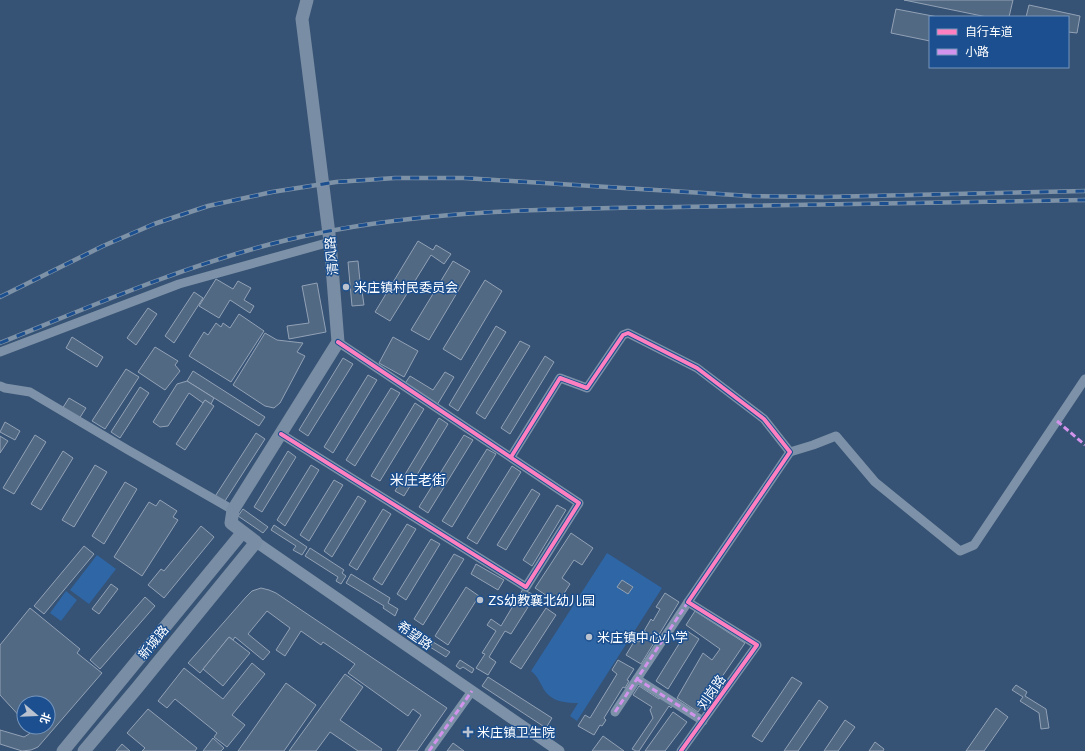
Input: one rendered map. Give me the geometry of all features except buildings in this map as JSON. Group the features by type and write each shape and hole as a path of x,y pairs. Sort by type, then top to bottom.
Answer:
{"main road":[{"name":"清风路","path":"307,0 302,19 330,242 338,342"},
{"path":"256,542 230,523 233,510 338,342"},
{"name":"新城路","path":"63,751 242,533"},
{"name":"新城路","path":"84,751 256,542"}],"street":[{"path":"0,352 178,284 330,242"},
{"path":"511,457 560,378 586,388 623,335 628,333 697,368 764,419 790,452"},
{"path":"281,434 526,586 579,503 338,342"},
{"path":"615,712 790,452 836,436 875,482 960,551 974,545 1085,379"},
{"path":"0,386 30,392 233,510"},
{"name":"希望路","path":"256,542 559,751"},
{"name":"刘岗路","path":"681,751 757,644 688,602"},
{"path":"637,679 703,721"},
{"path":"430,751 472,691"}],"shaded area":[{"path":"607,553 662,588 577,721 570,716 578,703 562,702 548,695 535,674 531,671"},
{"path":"97,555 116,569 89,604 70,590"},
{"path":"66,591 77,600 61,621 50,613"}],"railway":[{"path":"0,297 103,246 154,224 208,206 272,192 336,182 395,178 464,178 751,196 825,197 1085,191"},
{"path":"0,343 142,286 214,261 287,240 384,222 433,216 531,210 1085,200"}],"marked path":[{"path":"1057,421 1085,445"},
{"path":"615,712 688,602"},
{"path":"637,679 703,721"},
{"path":"429,751 472,691"}],"cycle path":[{"path":"511,457 560,378 587,388 623,335 628,333 697,368 764,419 790,452 688,602 757,645 681,751"},
{"path":"281,434 526,587 579,503 338,342"}],"place":[{"name":"米庄镇村民委员会","path":"346,287"},
{"name":"ZS幼教襄北幼儿园","path":"480,600"},
{"name":"米庄镇中心小学","path":"589,637"},
{"name":"米庄镇卫生院","path":"468,732"}],"district":[{"name":"米庄老街","path":"418,480"}]}
